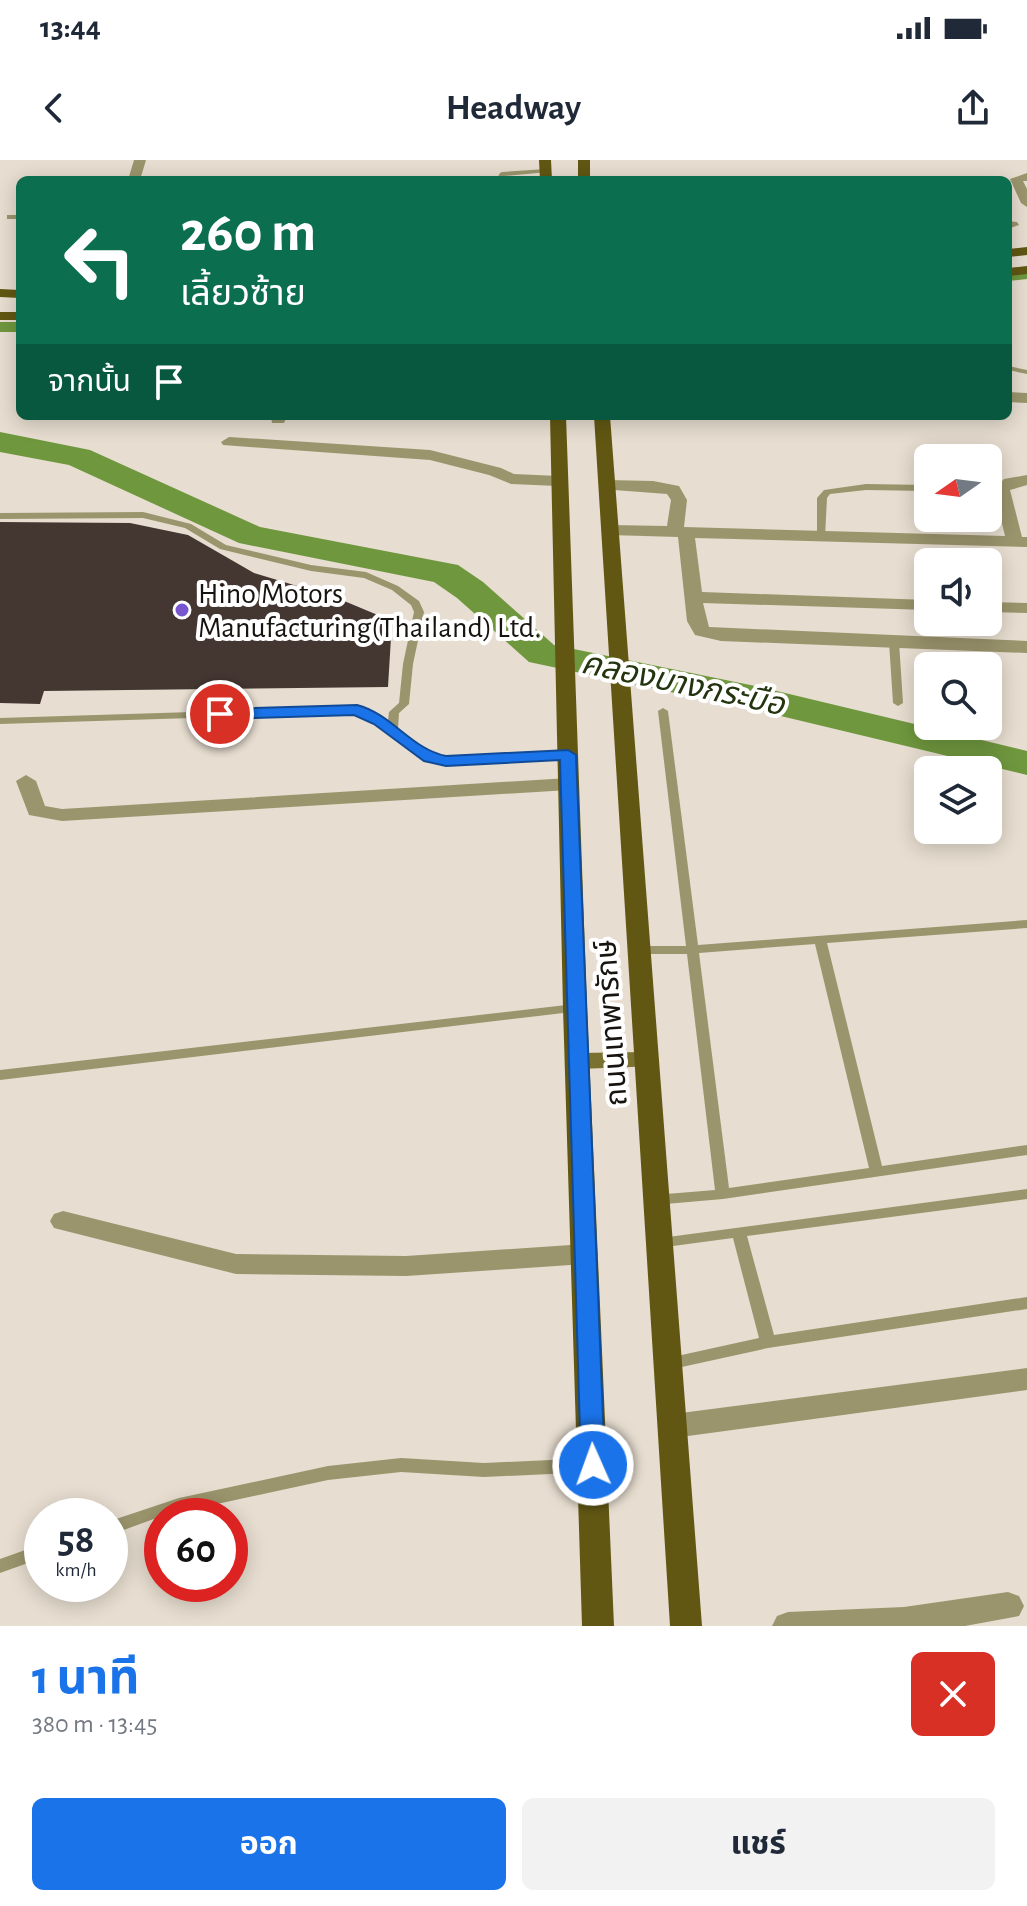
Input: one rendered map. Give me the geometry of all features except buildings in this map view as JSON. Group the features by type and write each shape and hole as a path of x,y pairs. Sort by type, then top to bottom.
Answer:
{"main road":[{"name":"ถนนเทพารักษ์","path":"558,420 575,1008 598,1626"},
{"name":"ถนนเทพารักษ์","path":"602,420 654,1200 686,1626"},
{"path":"579,1061 647,1060"}],"street":[{"path":"1027,177 1016,179 1027,203"},
{"path":"229,442 430,455 495,471 511,479 558,481"},
{"path":"1002,486 1027,480"},
{"path":"607,485 653,486 673,490 679,500 680,533 696,621 702,631 721,635 1027,647"},
{"path":"610,530 1023,546 1002,504"},
{"path":"692,597 914,605"},
{"path":"1002,607 1027,608"},
{"path":"26,781 36,811 62,815 569,784"},
{"path":"63,1221 236,1264 406,1266 585,1254"},
{"path":"673,1426 1027,1379"},
{"path":"788,1626 904,1621 1008,1606"}],"lane":[{"path":"501,176 509,172 546,170"},
{"path":"10,217 16,217"},
{"path":"820,537 822,498 827,492 853,487 914,488"},
{"path":"0,516 143,515 188,526 223,547 311,568 366,575 395,588 415,603 419,612 408,664 404,704 394,712 392,731"},
{"path":"894,642 898,703"},
{"path":"0,721 357,710 380,720 424,756 446,761 568,755"},
{"path":"663,711 723,1194"},
{"path":"638,950 691,950 1027,924"},
{"path":"820,939 876,1170"},
{"path":"0,1075 575,1008"},
{"path":"654,1200 723,1194 1027,1150"},
{"path":"658,1243 1027,1194"},
{"path":"739,1232 768,1342"},
{"path":"667,1364 768,1342 1027,1303"},
{"path":"128,1522 179,1505 328,1473 401,1465 484,1470 593,1465"},
{"path":"0,1566 24,1557"}],"waterway":[{"path":"1012,276 1027,274"},
{"path":"0,327 16,327"},
{"name":"คลองบางกระบือ","path":"0,442 78,457 251,536 445,573 470,590 542,654 760,699 1027,763"}],"place":[{"name":"Hino Motors Manufacturing(Thailand) Ltd.","path":"182,610"}],"route":[{"path":"220,714 357,710 380,720 424,756 446,761 568,755 593,1465"}]}
